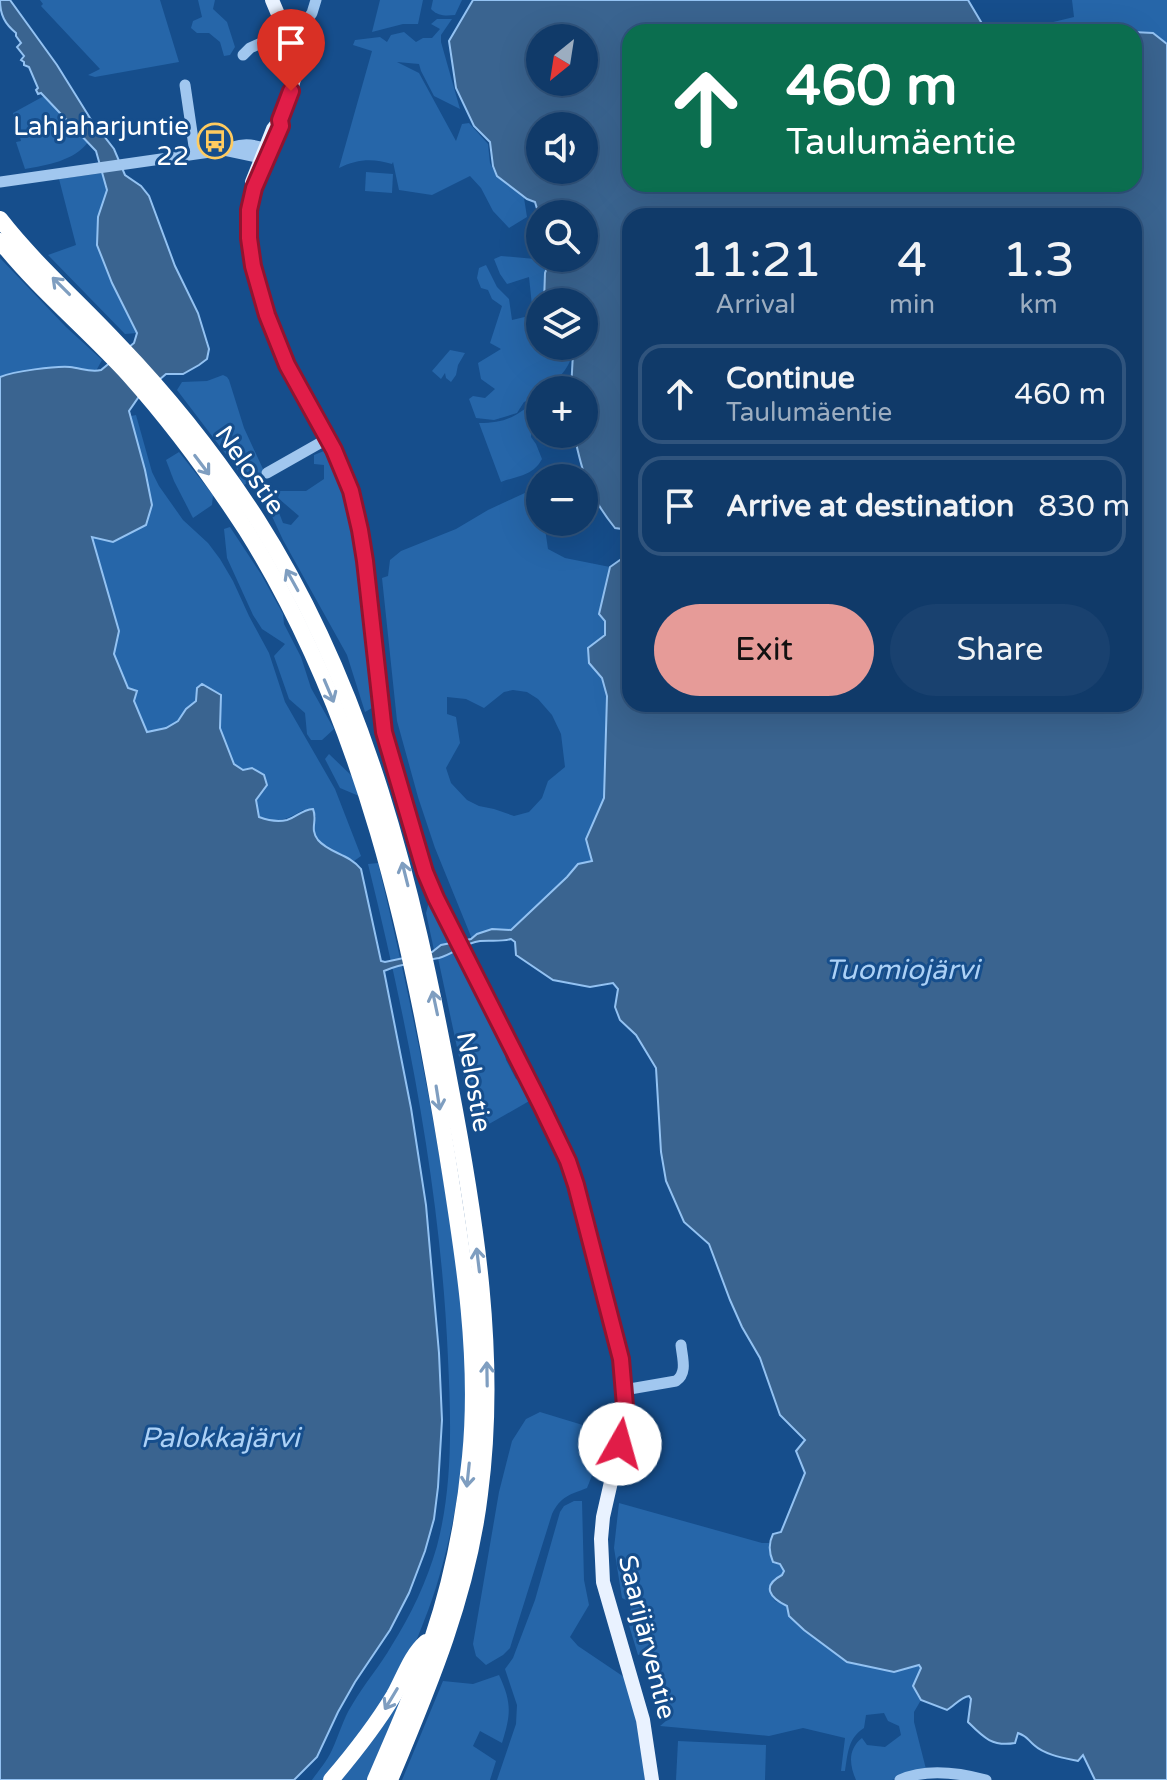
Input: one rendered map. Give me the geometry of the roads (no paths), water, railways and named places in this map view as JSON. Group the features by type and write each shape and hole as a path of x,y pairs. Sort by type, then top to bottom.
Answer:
{"highway":[{"name":"Nelostie","path":"0,219 235,485 311,614 341,680 391,819 418,958 463,1152 485,1323 487,1418 479,1507 459,1597 435,1673 390,1780"},
{"name":"Nelostie","path":"0,241 34,281 111,346"},
{"name":"Nelostie","path":"375,1780 433,1636 449,1580 470,1452 473,1398 468,1305 458,1224 418,958"},
{"path":"331,1780 377,1721 416,1650 433,1636"}],"main road":[{"name":"Saarijärventie","path":"272,0 293,54 294,79 280,120 281,126 264,154 249,210 253,266 267,315 287,365 334,450 347,481 360,530 384,732 425,872 568,1161 608,1303 621,1359 624,1390 622,1430 603,1517 600,1553 603,1582 643,1720 652,1780"}],"street":[{"path":"243,55 250,48 305,23 316,0"},
{"path":"185,85 195,153"},
{"path":"0,182 224,150 238,144 252,144 264,154"},
{"path":"267,473 327,439"},
{"path":"624,1390 681,1378 681,1345"},
{"path":"900,1780 952,1773 986,1780"}],"water":[{"path":"0,0 10,0 114,149 125,175 149,196 175,266 198,313 209,349 207,359 183,374 166,374 138,398 129,411 152,505 146,525 113,542 92,537 119,631 114,654 128,688 137,691 134,701 147,732 166,728 178,721 196,701 197,688 202,684 221,695 220,728 234,764 243,770 252,768 264,775 267,785 256,800 259,817 284,821 313,809 314,832 318,840 361,869 381,961 385,962 432,952 441,945 471,939 492,929 511,930 578,864 592,861 586,839 604,798 607,696 602,678 589,663 588,648 605,635 605,621 599,614 610,567 622,559 622,712 1142,712 1142,208 622,208 622,529 615,528 598,505 598,464 581,464 577,448 598,448 598,376 572,376 573,360 598,360 598,288 544,288 545,272 598,272 598,200 530,200 497,176 490,142 474,126 456,88 449,41 473,0 968,0 982,24 622,24 622,192 1142,192 1142,32 1153,33 1167,44 1167,1780 1095,1780 1083,1755 1078,1761 1049,1754 1018,1733 1015,1743 1000,1744 988,1740 968,1722 969,1696 947,1710 921,1700 913,1686 921,1668 919,1665 894,1672 847,1662 804,1630 789,1616 787,1606 772,1596 772,1583 784,1571 780,1564 773,1562 770,1541 773,1534 781,1532 805,1473 796,1451 805,1440 780,1415 760,1358 742,1327 709,1244 684,1222 666,1181 661,1152 656,1068 636,1035 620,1020 615,1007 618,989 613,983 590,987 553,980 516,955 515,942 511,939 474,942 439,958 384,971 426,1205 442,1420 438,1487 434,1519 409,1593 390,1630 338,1712 317,1757 294,1780 0,1780 0,377 55,367 101,370 134,343 137,333 97,245 98,217 107,190 96,151 41,93 38,94 29,67 21,60 24,56 17,47 21,43 4,19"}],"place":[{"name":"Lahjaharjuntie 22","path":"215,141"}],"water label":[{"name":"Tuomiojärvi","path":"902,970"},
{"name":"Palokkajärvi","path":"220,1438"}]}
